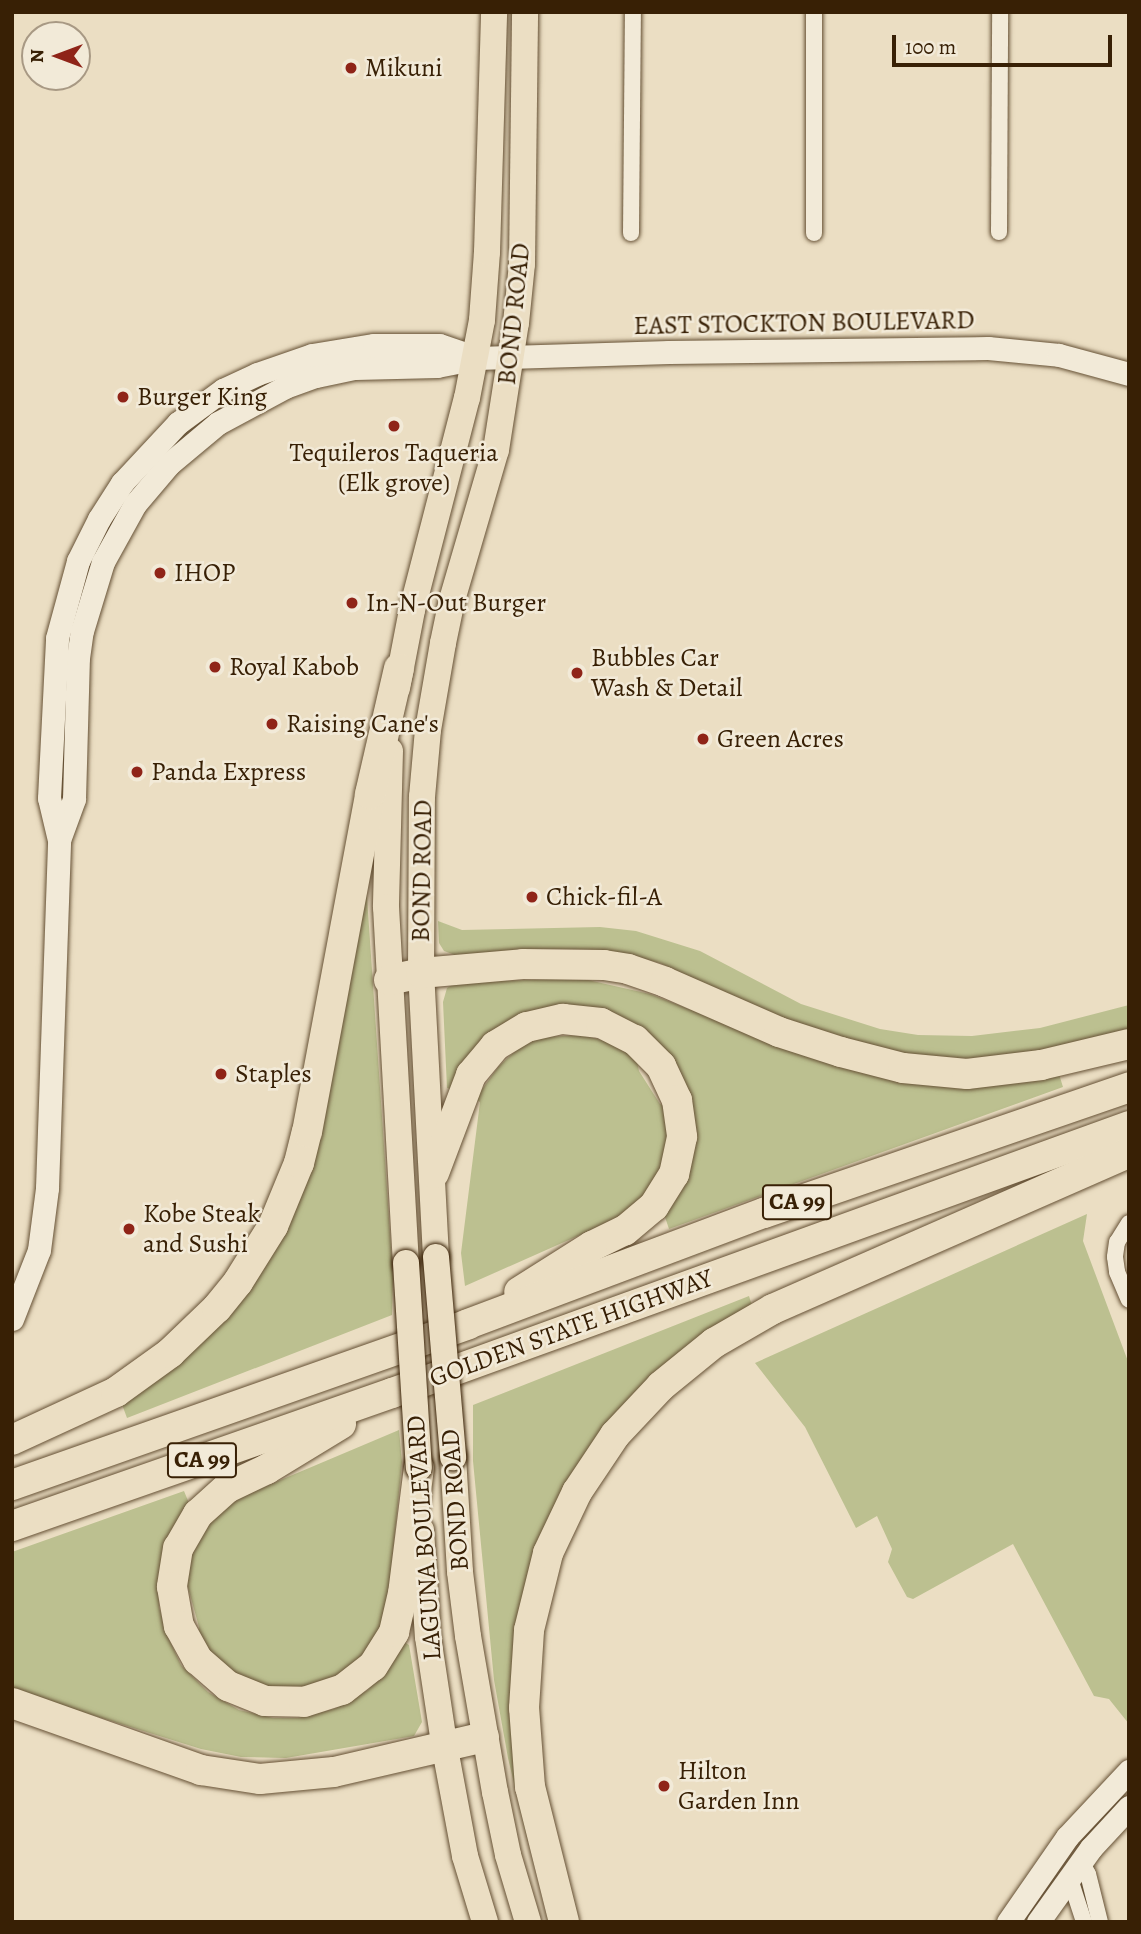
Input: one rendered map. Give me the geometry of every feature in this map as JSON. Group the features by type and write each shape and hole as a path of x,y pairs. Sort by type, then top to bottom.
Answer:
{"highway":[{"path":"12,1440 116,1392 170,1353 217,1308 238,1282 273,1226 299,1163 310,1122 370,794 400,668"},
{"path":"389,981 421,973 523,964 583,962 628,969 779,1032 872,1062 967,1074 1001,1072 1129,1044"},
{"path":"434,1173 471,1075 495,1046 527,1027 564,1019 601,1023 635,1040 661,1066 677,1100 682,1137 674,1174 654,1206 625,1230 592,1245 467,1324"},
{"name":"GOLDEN STATE HIGHWAY","path":"12,1485 467,1324 764,1213 1129,1087"},
{"name":"GOLDEN STATE HIGHWAY","path":"12,1526 392,1393 1129,1126"},
{"path":"564,1922 530,1787 524,1708 529,1629 548,1553 577,1492 615,1436 661,1386 714,1343 773,1309 1129,1153"},
{"path":"392,1393 267,1469 228,1488 198,1514 178,1548 172,1587 178,1626 198,1661 228,1686 265,1700 304,1702 341,1690 373,1666 394,1632 400,1607 419,1468"},
{"path":"12,1703 148,1753 223,1776 290,1778 444,1749 484,1737"}],"main road":[{"name":"BOND ROAD","path":"389,981 386,906 387,784 400,668 422,565 477,358 487,252 494,12"},
{"name":"BOND ROAD","path":"484,1737 460,1572 436,1257 434,1173 421,973 420,855 428,730 452,600 496,450 511,357 522,264 525,12"},
{"name":"LAGUNA BOULEVARD","path":"389,981 428,1637 444,1749 465,1856 485,1922"},
{"path":"484,1737 508,1854 528,1922"}],"street":[{"path":"631,233 633,12"},
{"path":"814,12 814,233"},
{"path":"999,232 1000,12"},
{"name":"EAST STOCKTON BOULEVARD","path":"12,1319 33,1269 46,1210 59,840 49,798 53,682 62,614 75,571 99,519 122,483 150,451 202,404 223,390 285,363 343,349 374,345 439,345 477,358"},
{"name":"EAST STOCKTON BOULEVARD","path":"59,840 74,799 78,658 82,631 103,562 135,504 169,464 196,439 242,408 285,387 316,376 355,368 438,366 477,358 988,348 1059,355 1129,374"},
{"path":"135,504 132,493 136,483 196,423 202,404"},
{"path":"1129,1223 1121,1233 1115,1257 1117,1272 1129,1300"},
{"path":"1009,1922 1032,1884 1082,1818 1129,1771"},
{"path":"1038,1922 1075,1868 1129,1807"},
{"path":"1075,1868 1084,1922"},
{"path":"1075,1868 1088,1874 1100,1922"}],"green space":[{"path":"366,883 393,1277 392,1315 127,1418 120,1399 253,1278"},
{"path":"438,921 462,930 600,927 636,931 700,951 801,1004 880,1029 918,1035 972,1036 1040,1028 1129,1005 1129,1030 1054,1049 974,1060 909,1057 791,1025 660,963 628,955 596,950 558,949 455,955 444,951 439,943"},
{"path":"588,980 650,994 797,1051 1058,1071 1063,1087 669,1229 664,1214 678,1071 551,1009 456,1090 447,1088 443,1002 447,988 455,983"},
{"path":"583,1035 615,1044 636,1057 639,1071 660,1104 667,1106 669,1125 663,1166 641,1199 616,1219 465,1286 461,1253 480,1102 475,1099 499,1066 520,1047 543,1037"},
{"path":"1087,1214 1083,1241 1129,1364 1129,1724 1109,1699 1094,1696 1013,1544 913,1599 907,1597 888,1562 892,1549 877,1516 856,1528 805,1427 755,1363"},
{"path":"749,1296 754,1312 701,1343 539,1552 534,1840 528,1842 508,1758 494,1680 473,1461 473,1405"},
{"path":"399,1430 402,1462 388,1603 381,1628 372,1645 354,1666 315,1689 246,1686 197,1640 199,1627 184,1573 200,1536 218,1513 243,1496"},
{"path":"184,1491 191,1508 160,1578 159,1607 168,1637 181,1665 208,1692 239,1710 273,1718 298,1718 334,1709 368,1690 387,1667 401,1640 409,1645 422,1722 414,1736 286,1758 241,1757 201,1749 12,1690 12,1552"}],"place":[{"name":"Mikuni","path":"351,68"},
{"name":"Burger King","path":"123,397"},
{"name":"Tequileros Taqueria (Elk grove)","path":"394,426"},
{"name":"IHOP","path":"160,573"},
{"name":"In-N-Out Burger","path":"352,603"},
{"name":"Royal Kabob","path":"215,667"},
{"name":"Bubbles Car Wash & Detail","path":"577,673"},
{"name":"Raising Cane's","path":"272,724"},
{"name":"Green Acres","path":"703,739"},
{"name":"Panda Express","path":"137,772"},
{"name":"Chick-fil-A","path":"532,897"},
{"name":"Staples","path":"221,1074"},
{"name":"Kobe Steak and Sushi","path":"129,1229"},
{"name":"Hilton Garden Inn","path":"664,1786"}]}
